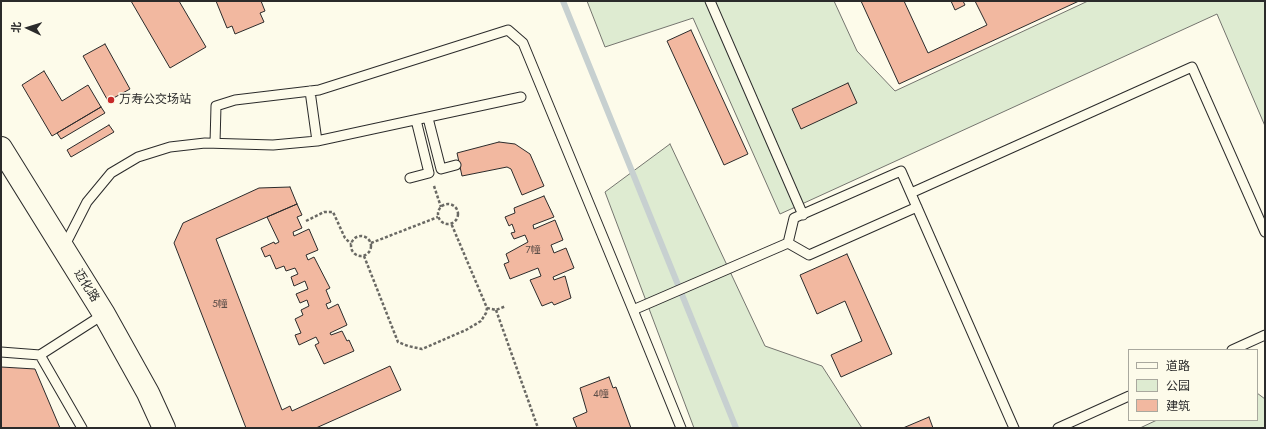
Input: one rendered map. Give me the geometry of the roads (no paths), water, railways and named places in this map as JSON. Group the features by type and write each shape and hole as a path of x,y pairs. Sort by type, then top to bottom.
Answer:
{"street":[{"name":"迈化路","path":"1,148 104,314 148,393 164,428"}],"lane":[{"path":"710,1 803,215"},
{"path":"215,143 216,106 235,100 319,90 508,30 523,43 681,428"},
{"path":"911,194 1192,67 1265,232"},
{"path":"310,91 317,141"},
{"path":"63,249 87,202 111,173 138,157 170,147 215,143 273,145 317,141 521,97"},
{"path":"428,118 441,169"},
{"path":"416,120 429,173"},
{"path":"410,178 456,165"},
{"path":"788,243 794,218 901,171 1014,428"},
{"path":"788,243 808,255 917,207"},
{"path":"633,310 788,243"},
{"path":"1,352 40,355 104,314"},
{"path":"1234,349 1265,335"},
{"path":"40,355 80,427"},
{"path":"1058,428 1128,396"}],"waterway":[{"path":"563,1 736,428"}],"place":[{"name":"万寿公交场站","path":"111,100"}]}
